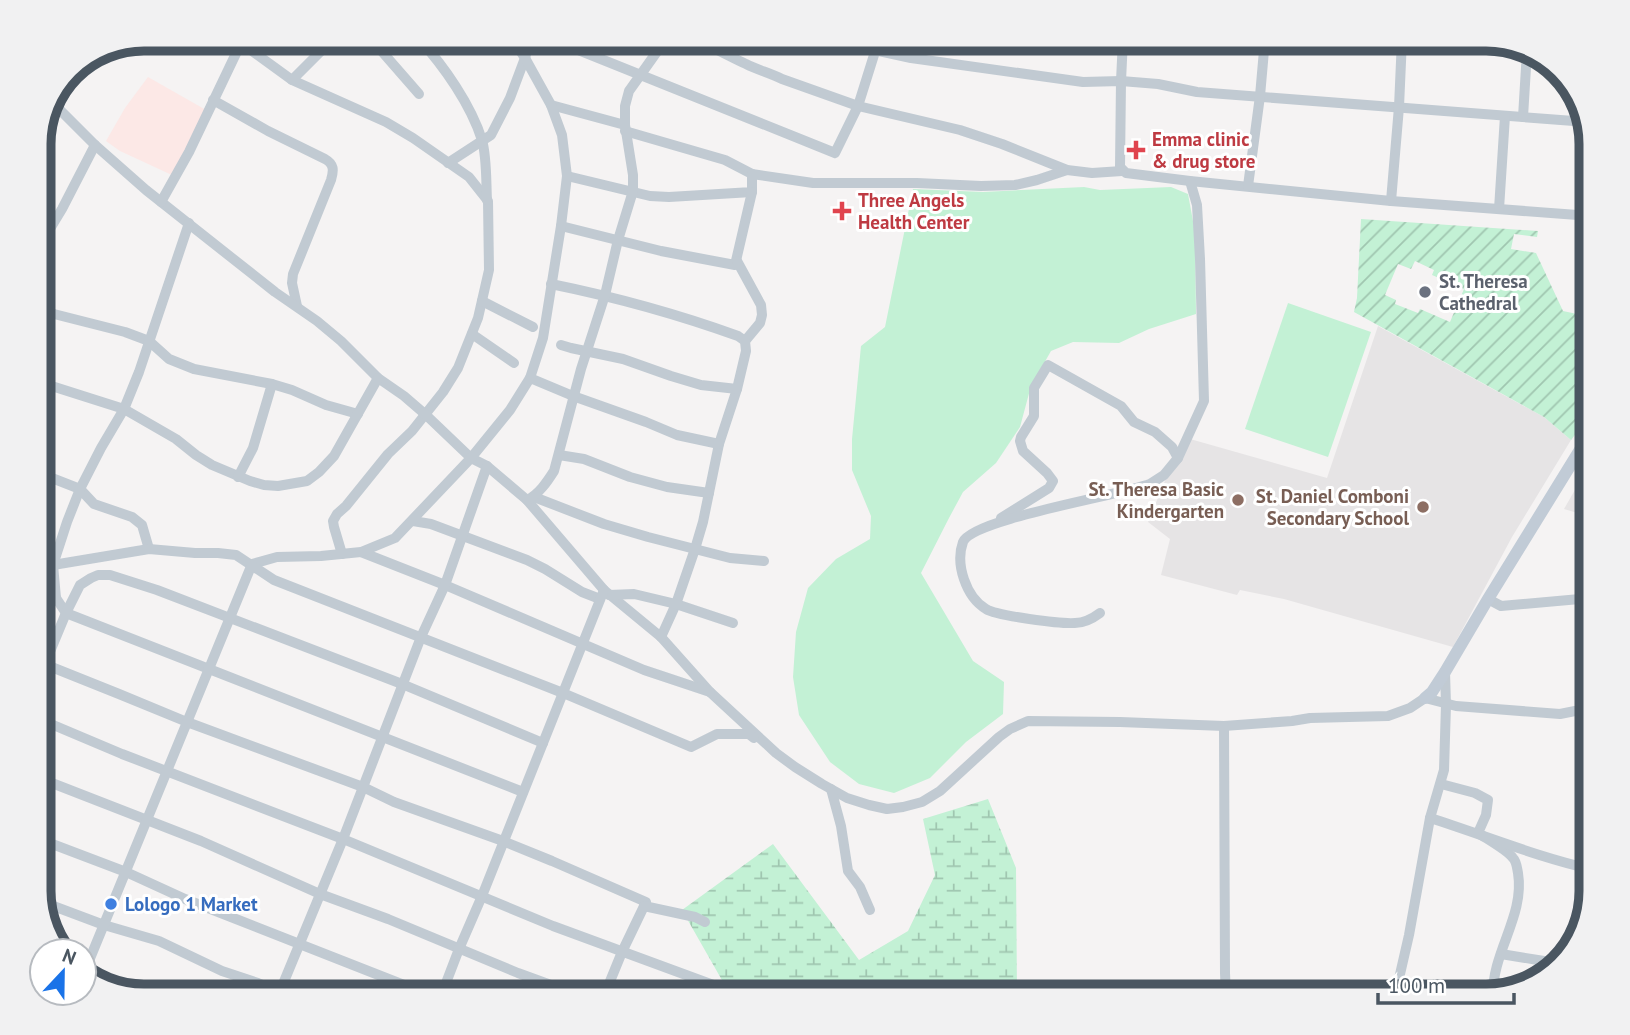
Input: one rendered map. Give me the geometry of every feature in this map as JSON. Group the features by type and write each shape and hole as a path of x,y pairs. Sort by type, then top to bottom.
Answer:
{"street":[{"path":"161,202 189,152 237,51"},
{"path":"252,51 292,80 386,122 413,138 469,177 488,201"},
{"path":"292,80 320,51"},
{"path":"382,51 419,94"},
{"path":"342,554 333,521 388,454 426,415 458,368 478,318 489,270 488,201 482,142 454,84 430,51"},
{"path":"251,564 277,557 361,552 395,538 471,458 510,410 530,377 543,338 567,176 562,135 551,105 520,51"},
{"path":"448,163 491,135 510,98 527,51"},
{"path":"582,51 835,153 858,106 875,51"},
{"path":"530,499 554,471 633,191 633,174 625,128 625,106 629,91 657,51"},
{"path":"722,51 746,65 858,106 960,130 1068,170 1092,173 1122,170 1126,173 1191,181 1391,201 1579,215"},
{"path":"880,51 911,58 1083,82 1121,81 1158,84 1198,92 1576,121"},
{"path":"1122,51 1122,170"},
{"path":"1248,186 1264,51"},
{"path":"1391,201 1401,51"},
{"path":"1523,117 1526,60"},
{"path":"213,100 330,162 331,180 293,274 292,283 297,306"},
{"path":"551,105 725,160 752,174 786,180 813,183 1015,185 1068,170"},
{"path":"58,108 95,145 161,202 341,341 378,378 404,396 471,458 487,466 530,499 604,595 661,637 710,692 776,753 832,790 869,805 887,809 922,802 940,791 999,737 1028,721 1224,726 1310,718 1388,716 1410,708 1432,692 1579,451"},
{"path":"1499,209 1505,116"},
{"path":"51,227 95,145"},
{"path":"561,226 660,251 736,265 752,192 752,174"},
{"path":"567,176 650,196 752,192"},
{"path":"986,527 1150,484 1164,475 1178,458 1204,401 1198,205 1191,181"},
{"path":"189,223 124,409 80,489 67,522 53,565 56,598 66,613 523,792"},
{"path":"661,637 695,549 719,444 737,390 746,351 745,341 760,323 762,315 761,305 737,261"},
{"path":"551,284 605,295 701,322 745,341"},
{"path":"482,301 533,327"},
{"path":"51,311 149,341 169,359 194,369 272,384 358,414"},
{"path":"472,334 514,363"},
{"path":"561,345 623,359 701,385 737,390"},
{"path":"1100,613 1090,620 1075,624 1001,615 985,609 970,594 962,574 961,555 967,536 1051,486 1052,478 1023,451 1020,441 1034,416 1034,388 1048,365 1121,406 1135,422 1155,432 1172,447 1178,458"},
{"path":"530,377 573,397 677,435 719,444"},
{"path":"51,386 124,409 176,439 212,465 238,477 278,486 307,481 320,472 334,456 378,378"},
{"path":"238,477 253,448 272,384"},
{"path":"559,455 584,459 667,488 709,494"},
{"path":"286,984 402,684 445,585 487,466"},
{"path":"51,478 80,489 94,504 132,517 142,525 149,549"},
{"path":"530,499 604,524 695,549 730,558 764,561"},
{"path":"413,521 431,524 527,560 582,592 604,595 634,594 676,604 733,624"},
{"path":"53,565 149,549 236,555 274,580 563,693 691,747 717,734 749,734 832,790 848,871 860,887 870,910"},
{"path":"361,552 644,670 710,692"},
{"path":"98,940 251,564"},
{"path":"51,643 80,585 103,574 157,590 402,684 543,743"},
{"path":"446,984 604,595"},
{"path":"51,597 56,598"},
{"path":"1488,599 1502,606 1579,599"},
{"path":"51,667 394,802 503,841 646,902 609,984"},
{"path":"1398,984 1430,818 1444,769 1447,705 1445,672"},
{"path":"1425,698 1447,705 1560,714 1579,710"},
{"path":"51,724 167,772 343,839 552,926 710,984"},
{"path":"1224,726 1225,984"},
{"path":"51,783 201,841 320,894 548,984"},
{"path":"1441,784 1475,793 1488,800 1486,815 1478,833"},
{"path":"1430,818 1579,866"},
{"path":"1478,833 1515,859 1518,870 1520,893 1494,983"},
{"path":"51,844 402,984"},
{"path":"52,906 104,925 159,941 222,971 260,984"},
{"path":"644,906 695,917 705,922"},
{"path":"1501,954 1546,962"}],"shaded area":[{"path":"148,77 206,110 174,176 120,151 106,141 125,108"},
{"name":"St. Daniel Comboni Secondary School","path":"1378,326 1544,417 1571,440 1512,537 1453,647 1284,599 1240,590 1237,595 1161,575 1170,539 1148,522 1183,437 1327,478"},
{"path":"1579,483 1579,513 1564,509"}],"green space":[{"path":"1084,187 1100,190 1171,187 1188,194 1195,232 1196,314 1149,329 1119,343 1073,342 1051,351 1031,386 1020,427 996,463 963,492 921,573 973,661 1004,682 1003,714 966,742 930,778 894,793 859,784 830,762 799,715 793,677 796,632 808,588 836,559 870,539 871,516 852,470 852,439 861,346 885,327 913,189 983,192"},
{"path":"1361,219 1538,231 1537,237 1514,234 1511,249 1536,253 1563,311 1579,314 1579,430 1571,440 1544,417 1354,312","holes":["1415,261 1434,270 1432,275 1464,289 1450,322 1420,309 1418,313 1395,304 1396,300 1385,295 1398,264 1411,269"]},
{"path":"1288,303 1371,332 1328,457 1245,429"},
{"path":"988,799 1016,868 1017,984 724,984 682,910 773,844 859,960 908,931 935,875 923,819"}],"place":[{"name":"Emma clinic & drug store","path":"1136,150"},
{"name":"Three Angels Health Center","path":"842,211"},
{"name":"St. Theresa Cathedral","path":"1425,292"},
{"name":"St. Theresa Basic Kindergarten","path":"1238,500"},
{"name":"St. Daniel Comboni Secondary School","path":"1423,507"},
{"name":"Lologo 1 Market","path":"111,904"}]}
